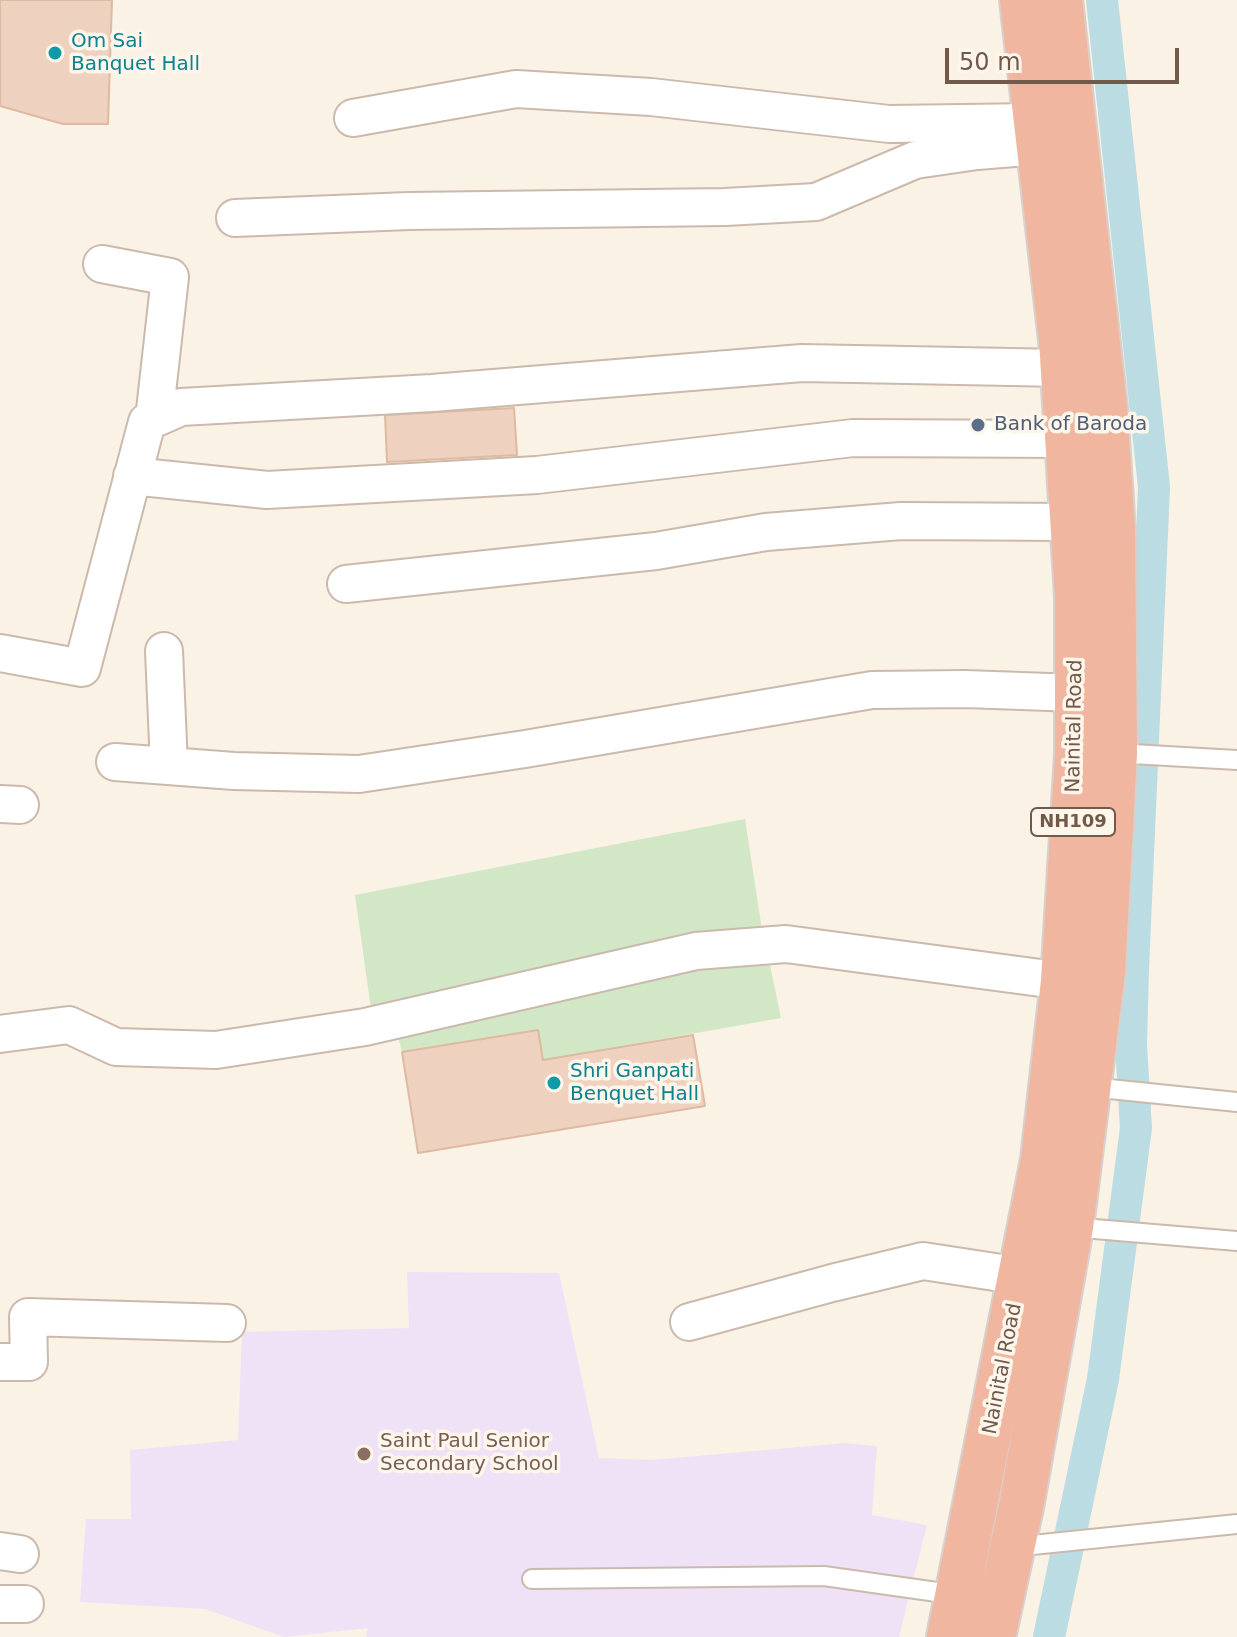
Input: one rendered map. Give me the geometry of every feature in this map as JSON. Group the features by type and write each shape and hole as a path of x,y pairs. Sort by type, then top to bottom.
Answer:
{"highway":[{"name":"Nainital Road","path":"970,1623 1021,1276 1043,1160 1063,981 1077,755 1077,596 1063,368 1022,0"},
{"name":"Nainital Road","path":"970,1623 1033,1545 1085,1229 1102,1090 1103,971 1135,755 1113,531 1106,421 1060,0"}],"street":[{"path":"353,118 516,89 651,97 889,124 1038,134"},
{"path":"235,218 409,211 725,207 816,202 915,160 977,151 1038,134"},
{"path":"102,264 170,277 154,419"},
{"path":"0,653 82,668 147,422 181,407 432,393 802,363 1063,368"},
{"path":"132,476 267,490 537,475 853,438 1067,439"},
{"path":"346,584 656,551 766,532 901,521 1073,522"},
{"path":"164,651 169,766"},
{"path":"115,762 234,771 359,774 872,690 1077,693"},
{"path":"0,1034 69,1025 116,1047 216,1050 365,1027 696,951 786,944 1063,981"},
{"path":"689,1322 923,1261 1021,1276"},
{"path":"0,1362 29,1362 28,1317 227,1323"}],"lane":[{"path":"1135,755 1237,760"},
{"path":"1102,1090 1237,1102"},
{"path":"1085,1229 1237,1241"},
{"path":"1033,1545 1237,1524"},
{"path":"532,1579 824,1576 970,1623"}],"shaded area":[{"name":"Saint Paul Senior Secondary School","path":"407,1272 559,1273 599,1458 652,1460 844,1443 877,1446 872,1515 927,1525 899,1637 366,1637 368,1628 284,1637 205,1609 80,1602 86,1519 131,1519 130,1450 238,1440 242,1332 409,1328"}],"green space":[{"path":"745,819 762,930 371,1009 355,895"},
{"path":"768,955 781,1018 543,1060 538,1030 402,1052 396,1027"}],"building":[{"name":"Om Sai Banquet Hall","path":"0,0 112,0 108,124 63,124 0,106"},
{"path":"514,408 517,455 387,462 385,415"},
{"name":"Shri Ganpati Benquet Hall","path":"538,1030 543,1060 693,1035 705,1106 418,1153 402,1052"}],"waterway":[{"path":"1049,1637 1103,1379 1136,1128 1131,1045 1133,969 1154,487 1102,0"}],"place":[{"name":"Om Sai Banquet Hall","path":"55,53"},
{"name":"Bank of Baroda","path":"978,425"},
{"name":"Shri Ganpati Benquet Hall","path":"554,1083"},
{"name":"Saint Paul Senior Secondary School","path":"364,1454"}]}
